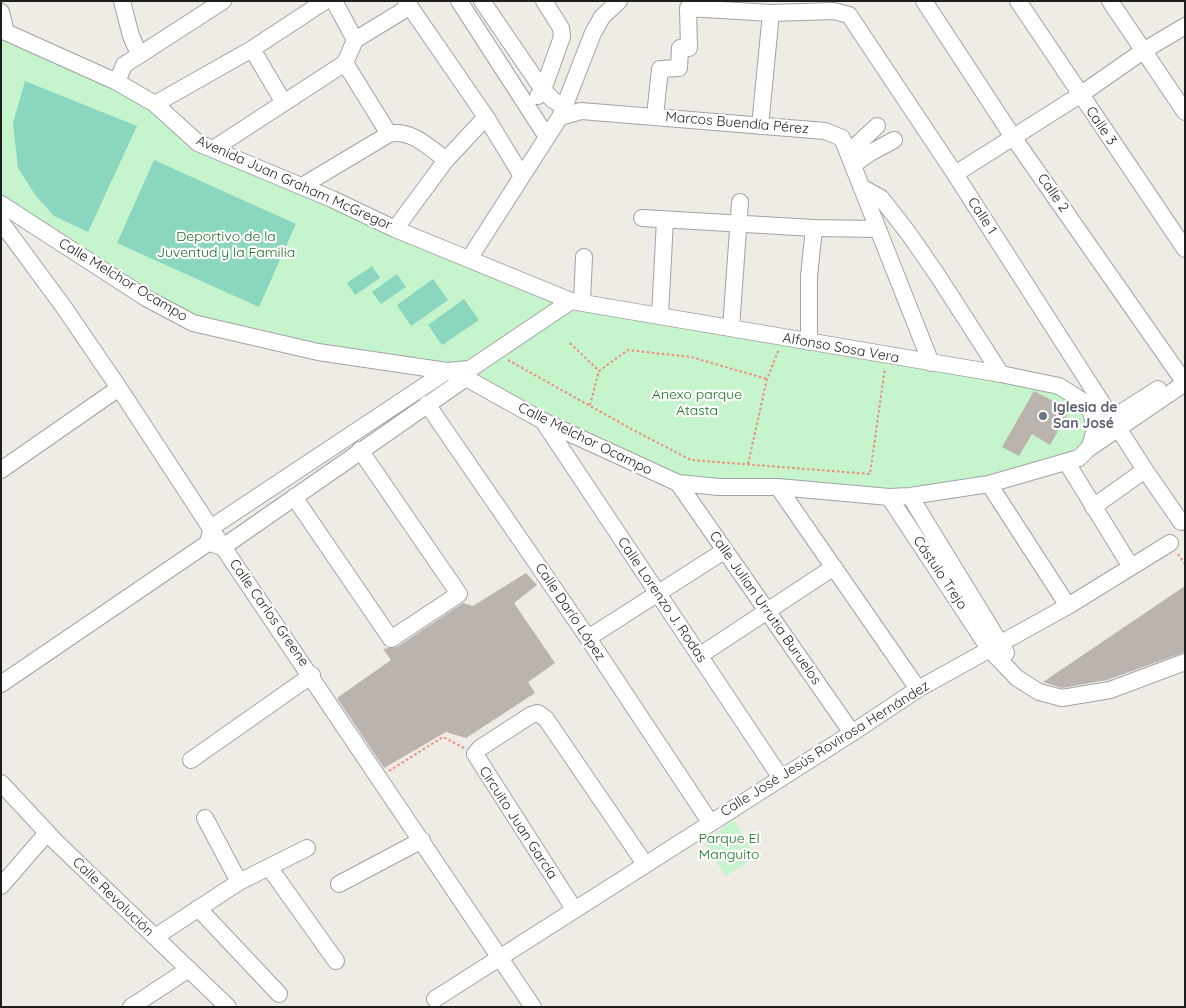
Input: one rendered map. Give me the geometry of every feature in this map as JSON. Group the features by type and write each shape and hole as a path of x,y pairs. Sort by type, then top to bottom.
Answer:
{"street":[{"path":"122,1 131,36 139,54"},
{"path":"117,82 124,64 223,1"},
{"path":"155,104 252,49 325,1"},
{"path":"334,1 355,40"},
{"path":"459,1 547,137"},
{"path":"482,1 543,90 562,112"},
{"path":"525,104 543,90 562,37 560,28 544,1"},
{"path":"469,260 562,112 593,33 602,17 619,1"},
{"name":"Calle 2","path":"924,1 1013,137 1184,378"},
{"name":"Calle 3","path":"1018,1 1185,249"},
{"path":"1110,1 1185,112"},
{"path":"213,149 345,63 355,40 408,4 486,117 522,176"},
{"path":"655,116 660,69 679,68 680,48 689,48 688,8 732,5 774,9 760,126"},
{"name":"Calle 1","path":"774,9 834,11 849,15 955,174 1111,421 1182,522"},
{"path":"1,12 4,31"},
{"path":"955,174 1080,95 1143,51 1185,26"},
{"name":"Avenida Juan Graham McGregor","path":"4,31 117,82 155,104 198,143 302,186 395,229 577,302"},
{"path":"252,49 284,103"},
{"path":"345,63 389,134"},
{"name":"Marcos Buendía Pérez","path":"562,112 581,111 655,116 825,131 842,138 931,363"},
{"path":"395,229 446,160 486,117"},
{"path":"850,159 877,126"},
{"path":"302,186 389,134 398,131 418,138 446,160"},
{"path":"850,159 870,153 894,140"},
{"path":"861,187 881,198 909,234 952,296 1001,374"},
{"path":"731,328 740,202"},
{"name":"Calle Melchor Ocampo","path":"1,204 146,298 193,323 318,352 468,374 543,421 678,483 719,487 778,487 888,497 910,496 989,484 1079,458 1111,421 1184,378"},
{"path":"642,218 738,222 814,228 877,229"},
{"path":"660,315 665,220"},
{"name":"Calle Carlos Greene","path":"1,222 64,306 119,388 214,539 312,675 533,1007"},
{"path":"809,342 809,276 814,228"},
{"path":"214,539 294,497 468,374 495,352 577,302 584,257"},
{"name":"Alfonso Sosa Vera","path":"577,302 1001,374 1059,386 1084,400 1111,421"},
{"path":"1,684 214,539 447,371"},
{"path":"1,470 119,388"},
{"path":"1084,400 1092,412 1094,423 1093,439 1088,449"},
{"name":"Calle Darío López","path":"426,404 588,638 710,822"},
{"name":"Calle Lorenzo J. Rodas","path":"543,421 781,778"},
{"path":"294,497 391,638 459,594 360,450"},
{"path":"1067,463 1131,568"},
{"path":"1094,506 1145,470"},
{"name":"Calle Julian Urrutia Buruelos","path":"678,483 852,733"},
{"path":"989,484 1068,606"},
{"path":"778,487 918,689"},
{"name":"Cástulo Trejo","path":"910,496 996,646"},
{"name":"Cástulo Trejo","path":"888,497 996,646"},
{"name":"Calle José Jesús Rovirosa Hernández","path":"435,999 918,689 1068,606 1170,543"},
{"path":"588,638 724,551"},
{"path":"699,656 834,567"},
{"path":"996,646 1017,678 1039,692 1062,698 1110,690 1185,662"},
{"path":"191,760 312,675"},
{"name":"Circuito Juan García","path":"574,909 475,754 480,748 538,713 546,719 645,864"},
{"name":"Calle Revolución","path":"1,783 47,833 228,1007"},
{"path":"204,818 239,882"},
{"path":"1,886 47,833"},
{"path":"339,884 422,840"},
{"path":"154,937 239,882 307,848"},
{"path":"269,867 336,961"},
{"path":"198,908 279,994"},
{"path":"131,1007 189,969"}],"path":[{"path":"748,464 767,379 783,338"},
{"path":"570,343 599,371"},
{"path":"590,406 599,371 628,350 691,357 767,379"},
{"path":"495,352 691,460 870,474 885,367"},
{"path":"379,777 443,737 475,754"}],"green space":[{"path":"1,30 117,82 198,143 571,301 1059,386 1093,417 1079,458 910,496 678,483 447,371 193,323 1,204"},
{"path":"25,81 137,126 88,232 54,216 36,196 18,168 13,123"},
{"name":"Deportivo de la Juventud y la Familia","path":"154,160 296,224 259,307 117,243"},
{"path":"372,266 380,278 355,295 347,283"},
{"path":"397,274 406,287 381,304 372,292"},
{"path":"433,279 448,300 411,326 397,305"},
{"path":"464,299 479,320 442,345 428,325"},
{"name":"Parque El Manguito","path":"734,820 756,857 725,876 704,841"}],"building":[{"name":"Iglesia de San José","path":"1034,391 1070,410 1050,445 1032,434 1019,456 1002,447"},
{"path":"526,573 537,585 514,603 555,663 528,682 535,693 466,738 446,732 384,768 337,698 391,660 383,649 397,647 463,603 473,606"},
{"path":"1185,586 1185,652 1107,680 1062,688 1043,682"}],"place":[{"name":"Iglesia de San José","path":"1043,416"}],"park label":[{"name":"Anexo parque Atasta","path":"697,404"}]}
